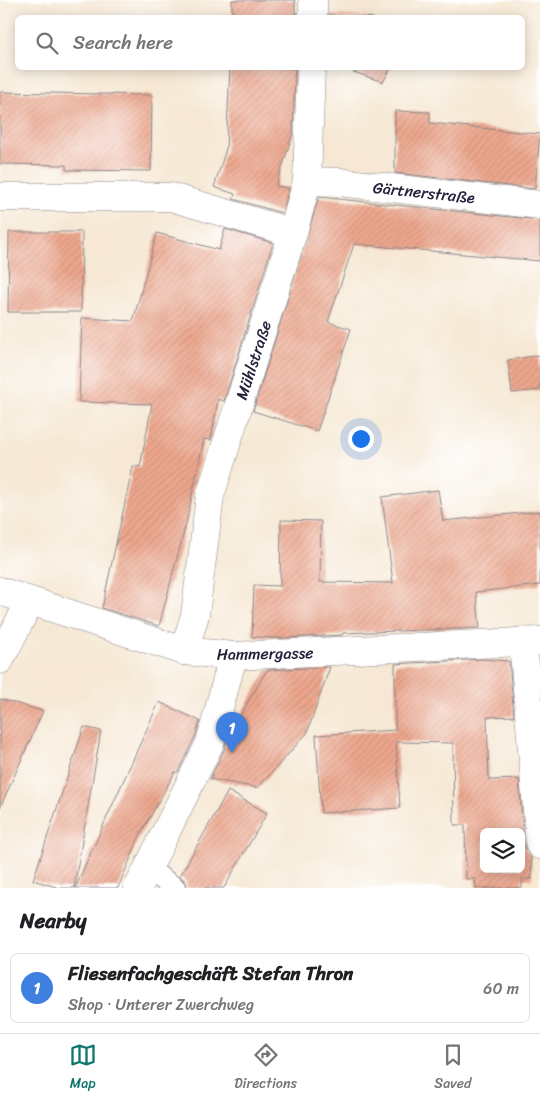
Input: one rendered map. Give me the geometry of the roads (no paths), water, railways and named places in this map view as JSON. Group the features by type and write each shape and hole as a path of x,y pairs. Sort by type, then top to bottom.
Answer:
{"street":[{"path":"313,0 313,15"},
{"name":"Mühlstraße","path":"184,651 195,615 210,496 293,234 307,181 311,70"},
{"name":"Gärtnerstraße","path":"307,181 339,182 540,205"},
{"path":"0,197 171,197 293,234"},
{"name":"Hammergasse","path":"0,591 184,651 233,656 531,641"},
{"path":"0,660 30,601"},
{"path":"531,641 540,846"},
{"path":"142,878 210,743 233,656"}],"lane":[{"path":"142,878 175,888"}],"place":[{"name":"Fliesenfachgeschäft Stefan Thron","path":"232,753"}]}
